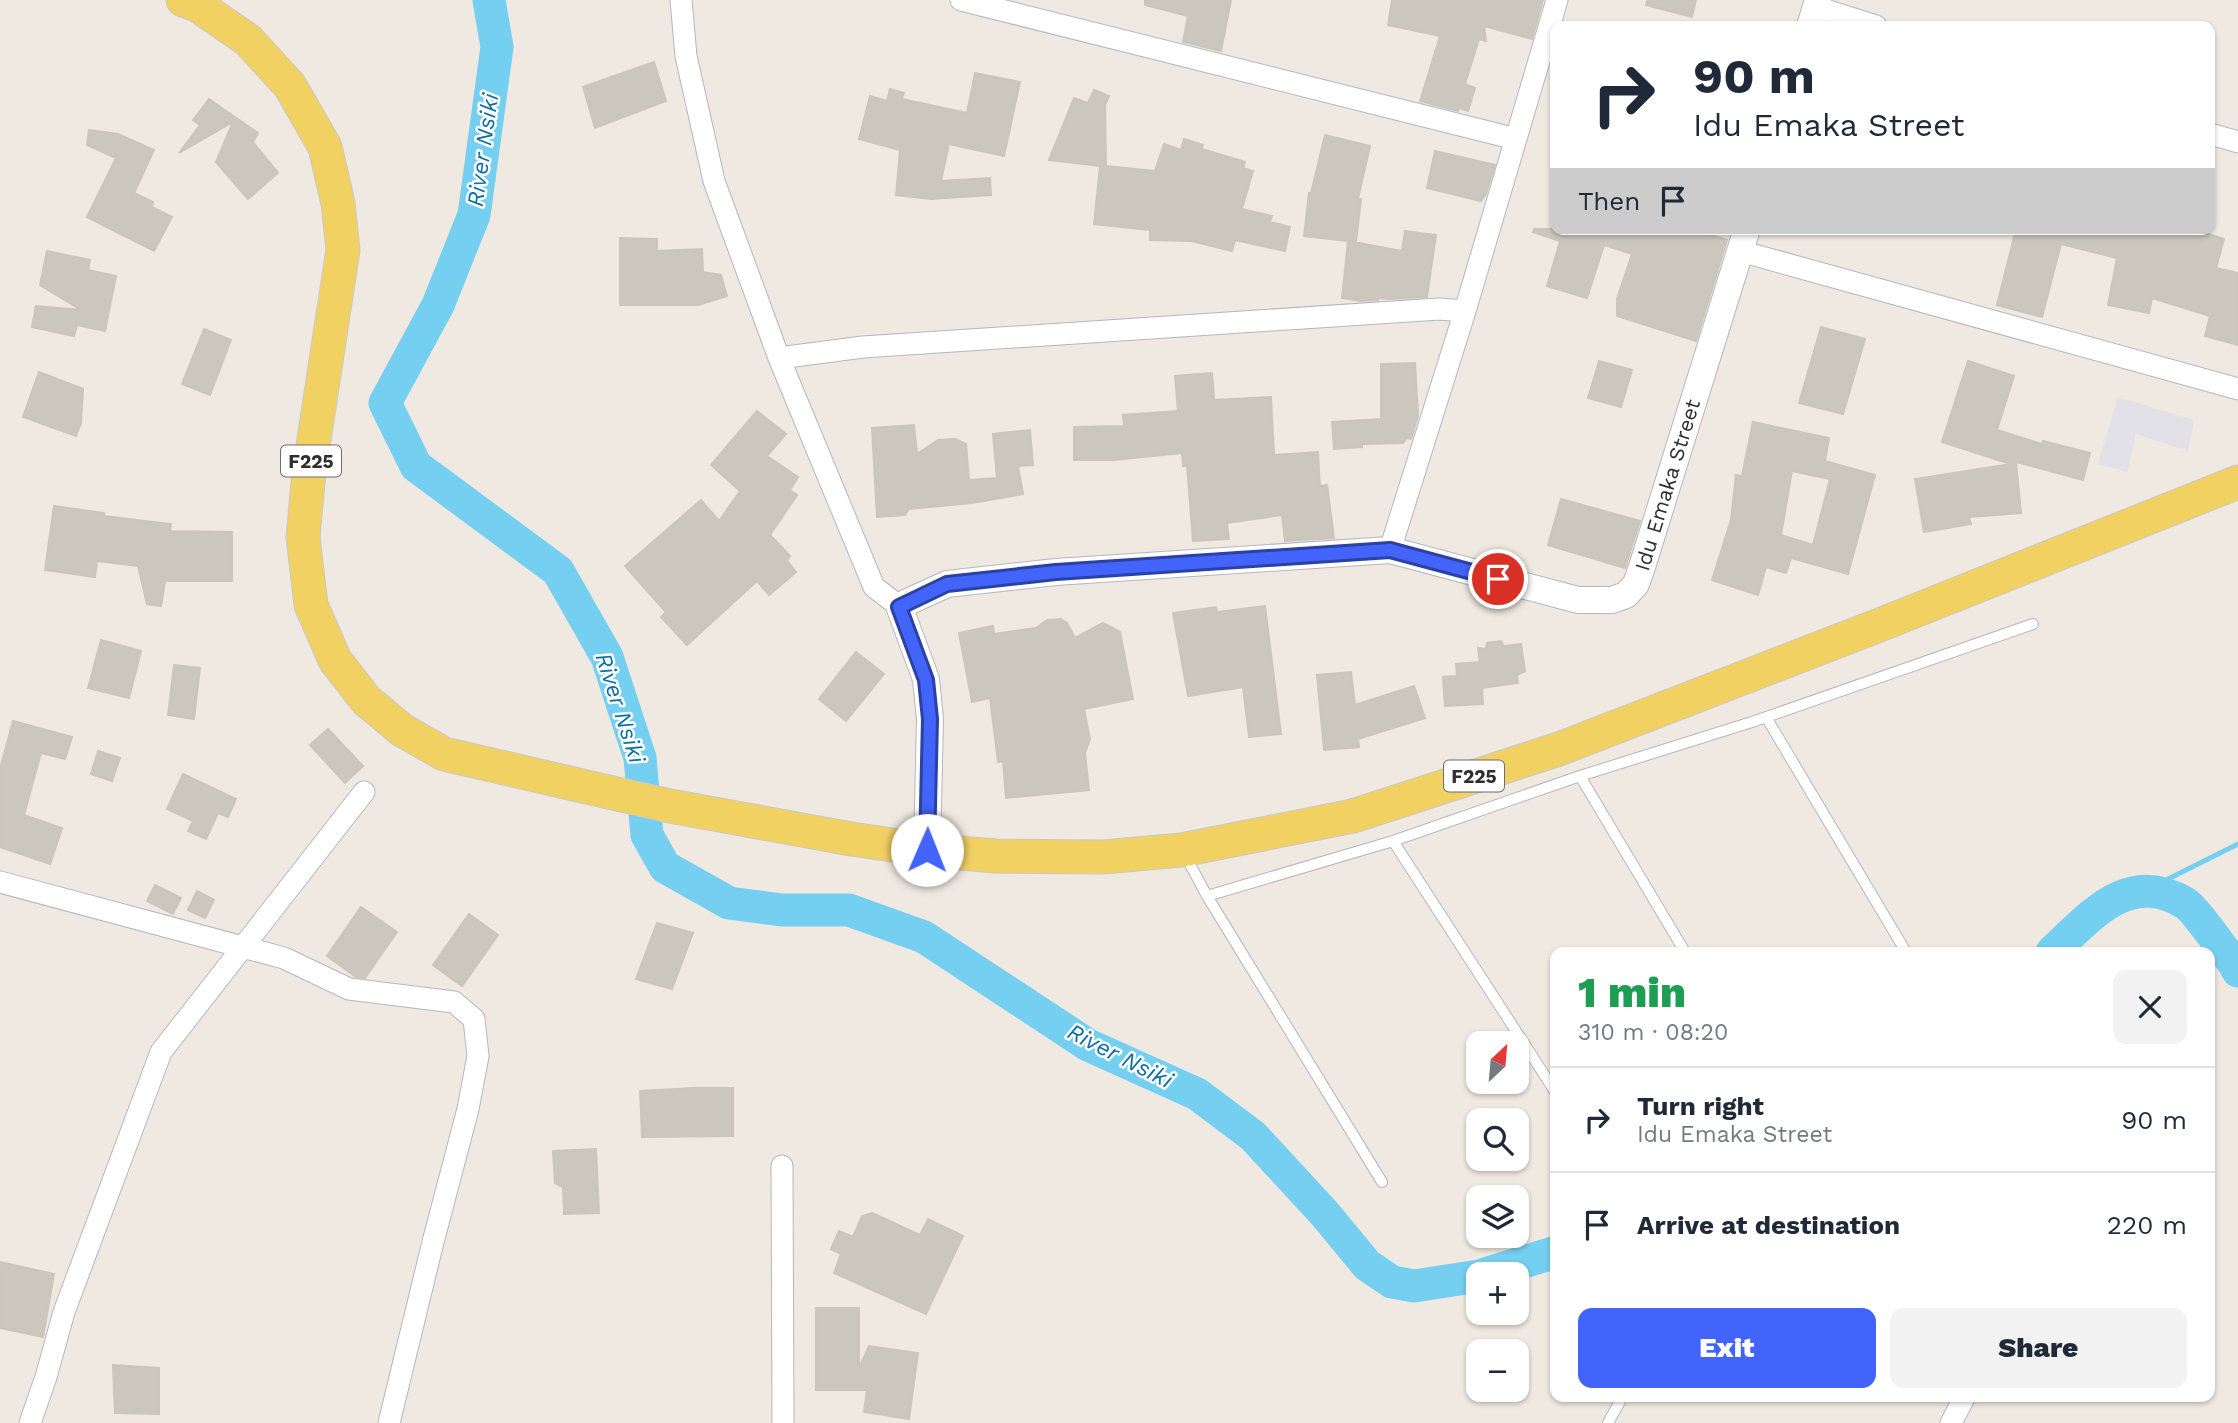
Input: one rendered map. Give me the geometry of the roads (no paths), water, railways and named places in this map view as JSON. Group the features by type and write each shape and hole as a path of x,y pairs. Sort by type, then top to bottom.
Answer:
{"main road":[{"name":"F225","path":"183,0 197,5 248,40 290,86 324,147 338,203 343,250 309,472 303,537 311,605 335,660 366,700 402,730 444,754 670,806 927,850 995,856 1103,857 1182,850 1353,816 1559,749 2238,482"}],"street":[{"path":"681,0 686,56 714,181 779,358 874,587 899,607 926,680 930,719 927,850"},
{"path":"961,0 1516,139"},
{"path":"1551,21 1557,0"},
{"path":"1815,11 1856,21"},
{"path":"1390,550 1465,311 1550,24"},
{"path":"2215,135 2238,142"},
{"path":"1744,240 2238,389"},
{"name":"Idu Emaka Street","path":"899,607 947,584 1056,572 1390,550 1578,600 1612,600 1626,595 1636,584 1642,568 1744,240"},
{"path":"779,358 863,347 1438,309 1465,311"},
{"path":"30,1423 64,1312 162,1052 364,792"},
{"path":"0,882 284,958 349,989 454,1002 474,1019 478,1056 468,1109 433,1242 396,1421"},
{"path":"782,1166 783,1423"},
{"path":"1951,1423 1962,1402"}],"lane":[{"path":"1207,896 1393,841 1580,776 1766,717 2033,624"},
{"path":"1766,717 1903,947"},
{"path":"1580,776 1682,947"},
{"path":"1393,841 1550,1084"},
{"path":"1182,850 1207,896 1382,1182"},
{"path":"1608,1423 1620,1402"}],"waterway":[{"name":"River Nsiki","path":"489,0 497,47 474,215 438,305 385,403 416,466 558,571 607,657 640,758 647,835 665,867 729,903 782,910 849,910 924,937 1088,1045 1197,1094 1253,1136 1325,1214 1367,1265 1392,1282 1414,1286 1466,1278"},
{"path":"2148,889 2238,844"},
{"name":"River Nsiki","path":"2057,947 2081,924 2112,901 2128,894 2146,891 2165,894 2190,907 2238,971"},
{"name":"River Nsiki","path":"1524,1262 1550,1254"}]}
